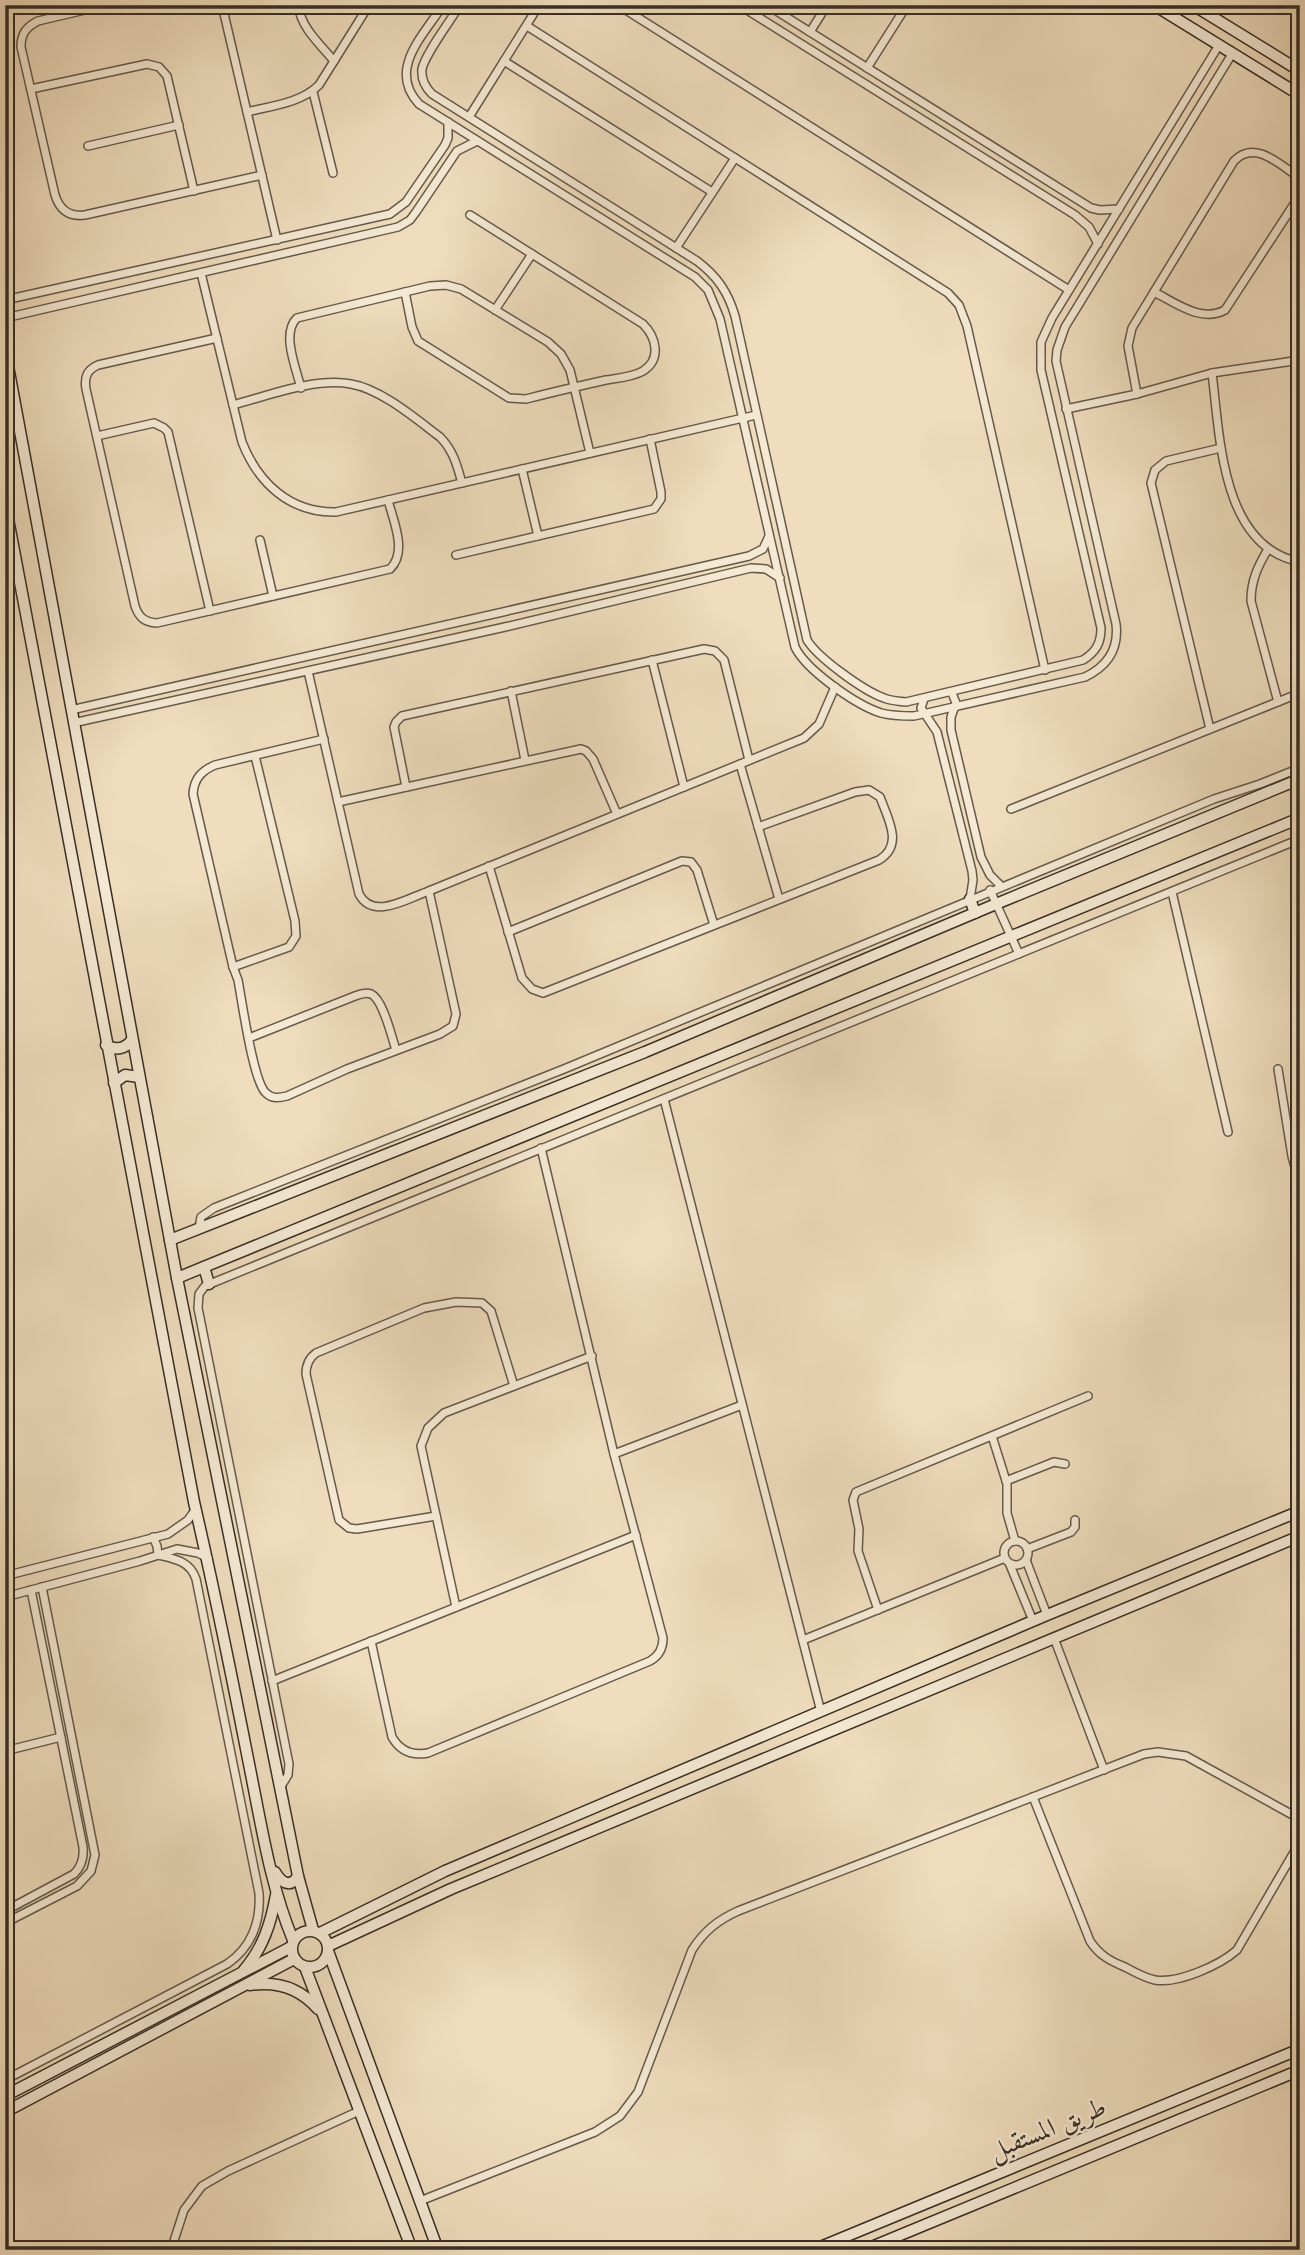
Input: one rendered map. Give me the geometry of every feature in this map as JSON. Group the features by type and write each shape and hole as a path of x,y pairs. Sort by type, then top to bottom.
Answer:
{"street":[{"path":"106,5 84,8 38,21 31,24 21,38 57,203 69,214 85,215 262,176"},
{"path":"222,5 277,240"},
{"path":"298,5 304,26 334,61"},
{"path":"247,112 313,92 369,5"},
{"path":"443,5 408,59 405,83 410,95 419,104 695,277 708,290 720,319 769,536 799,654 811,669 872,710 904,716 1085,677 1096,672 1112,654 1117,632 1056,361 1060,338 1232,54"},
{"path":"460,5 425,61 423,80 432,94 709,270 725,290 735,316 804,631 818,656 882,698 906,702 1083,660 1098,647 1101,628 1041,370 1041,342 1069,290 1219,45"},
{"path":"469,117 539,5"},
{"path":"618,5 1069,290"},
{"path":"739,5 1075,215 1089,227 1098,244"},
{"path":"767,5 1091,208 1119,209"},
{"path":"810,32 827,5"},
{"path":"867,68 907,5"},
{"path":"1154,5 1300,95"},
{"path":"1193,5 1300,71"},
{"path":"527,26 948,293 959,305 967,326 1045,670"},
{"path":"832,63 840,51"},
{"path":"504,61 712,192"},
{"path":"31,89 153,64 167,76 194,191"},
{"path":"313,92 332,173"},
{"path":"5,300 380,217 399,209 412,194 445,145 448,122"},
{"path":"88,146 178,125"},
{"path":"5,318 390,229 404,223 416,212 457,151 477,141"},
{"path":"1136,394 1129,356 1129,337 1240,155 1247,152 1263,154 1300,178"},
{"path":"676,248 735,158"},
{"path":"1150,158 1163,166"},
{"path":"1154,292 1199,314 1217,315 1225,310 1300,195"},
{"path":"598,216 605,203"},
{"path":"405,292 414,335 418,341 501,394 517,400 645,370 655,354 653,336 643,324 470,215"},
{"path":"240,248 244,263"},
{"path":"495,310 532,254"},
{"path":"201,273 248,458 258,475 283,497 299,505 326,512 336,512 756,415"},
{"path":"301,388 288,335 292,322 304,316 405,292 438,285 453,286 555,347 567,362 590,453"},
{"path":"217,338 92,367 85,383 137,613 142,619 157,623 390,569 399,556 399,549 388,500"},
{"path":"5,350 177,1278 298,1877 316,1932 328,1949 438,2250"},
{"path":"1066,409 1213,373 1300,360"},
{"path":"1213,373 1221,448 1240,514 1251,533 1268,549 1300,562"},
{"path":"233,404 319,384 343,383 366,388 431,430 448,446 462,483"},
{"path":"97,436 154,423 168,432 210,611"},
{"path":"456,555 654,509 659,505 661,492 650,439"},
{"path":"1210,729 1152,483 1155,470 1166,461 1221,448"},
{"path":"522,469 538,536"},
{"path":"5,503 195,1510 208,1559 269,1863 294,1959 305,1966 412,2250"},
{"path":"71,710 749,556 763,549 769,536"},
{"path":"1080,539 1095,536"},
{"path":"260,540 273,596"},
{"path":"1268,549 1256,569 1251,601 1278,702"},
{"path":"73,723 751,568 766,569 780,578"},
{"path":"407,786 395,732 399,719 421,711 704,649 715,651 726,666 749,760"},
{"path":"652,660 684,787"},
{"path":"308,671 361,899 372,906 386,906 429,891 810,734 819,724 835,687"},
{"path":"511,691 525,761"},
{"path":"952,693 956,699 951,730 981,857 990,876 1001,886"},
{"path":"1011,809 1300,693"},
{"path":"924,699 921,705 923,714 931,722 938,737 972,871 970,899 975,913"},
{"path":"324,739 205,769 198,777 193,794 260,1084 270,1097 279,1098 448,1030 456,1021 429,891"},
{"path":"338,802 575,750 586,751 593,759 617,814"},
{"path":"233,967 284,950 294,942 296,936 255,756"},
{"path":"740,764 779,899"},
{"path":"199,1228 201,1217 214,1208 564,1069 1214,799 1300,768"},
{"path":"170,1240 645,1052 1300,779"},
{"path":"489,866 524,982 531,989 543,993 879,860 890,851 894,838 880,797 869,790 855,792 758,827"},
{"path":"177,1278 1300,818"},
{"path":"280,1788 288,1775 289,1764 198,1308 199,1294 209,1284 1300,839"},
{"path":"508,932 682,861 695,866 714,925"},
{"path":"990,890 1019,954"},
{"path":"1172,892 1228,1132"},
{"path":"249,1038 366,993 380,1003 396,1050"},
{"path":"106,1045 120,1049 132,1041"},
{"path":"1278,1069 1300,1186"},
{"path":"114,1083 125,1075 139,1077"},
{"path":"663,1099 821,1712"},
{"path":"371,1641 392,1737 398,1746 411,1754 433,1751 650,1661 662,1649 663,1638 614,1454 541,1148"},
{"path":"204,1267 209,1284"},
{"path":"436,1516 357,1529 341,1524 337,1517 306,1374 310,1358 316,1353 424,1308 456,1303 482,1303 491,1311 514,1386"},
{"path":"456,1607 421,1446 428,1428 444,1413 592,1356"},
{"path":"878,1610 858,1551 859,1529 853,1500 855,1494 1088,1396"},
{"path":"614,1454 742,1405"},
{"path":"992,1436 1006,1481 1007,1513 1014,1541"},
{"path":"1006,1481 1054,1462 1065,1464"},
{"path":"5,1576 168,1534 188,1520 195,1510"},
{"path":"5,2096 241,1973 292,1944 302,1932 316,1932 444,1871 1047,1615 1300,1511"},
{"path":"1027,1549 1070,1532 1075,1527 1075,1520"},
{"path":"272,1681 636,1535"},
{"path":"305,1966 320,1964 328,1949 451,1889 1300,1536"},
{"path":"153,1537 158,1546 158,1555"},
{"path":"1033,1621 1007,1561 1005,1547 1014,1541 1022,1543 1027,1549 1026,1560 1047,1615"},
{"path":"5,1597 140,1562 177,1549 188,1550 208,1559"},
{"path":"5,2080 227,1965 247,1945 256,1926 259,1893 196,1579 193,1570 186,1564 158,1555"},
{"path":"803,1640 1007,1561 1017,1566 1026,1560"},
{"path":"5,1923 77,1886 88,1875 95,1860 92,1831 42,1587"},
{"path":"5,1911 68,1878 78,1870 82,1861 83,1847 31,1590"},
{"path":"1054,1638 1104,1770"},
{"path":"5,1751 61,1737"},
{"path":"420,2201 595,2132 620,2116 639,2092 692,1950 701,1937 725,1917 1144,1754 1172,1753 1186,1756 1300,1819"},
{"path":"1033,1797 1090,1941 1096,1950 1113,1962 1158,1981 1176,1979 1214,1965 1237,1951 1300,1842"},
{"path":"269,1863 283,1883 290,1884 298,1877"},
{"path":"444,1871 451,1889"},
{"path":"241,1973 263,1941 277,1891"},
{"path":"5,2112 294,1959"},
{"path":"239,1988 252,1984 278,1984 302,1994 321,2012"},
{"path":"172,2010 177,2021"},
{"name":"طريق المستقبل","path":"813,2250 1300,2049"},
{"name":"طريق المستقبل","path":"864,2250 1300,2070"},
{"path":"171,2250 188,2204 202,2186 215,2177 359,2111"}]}
